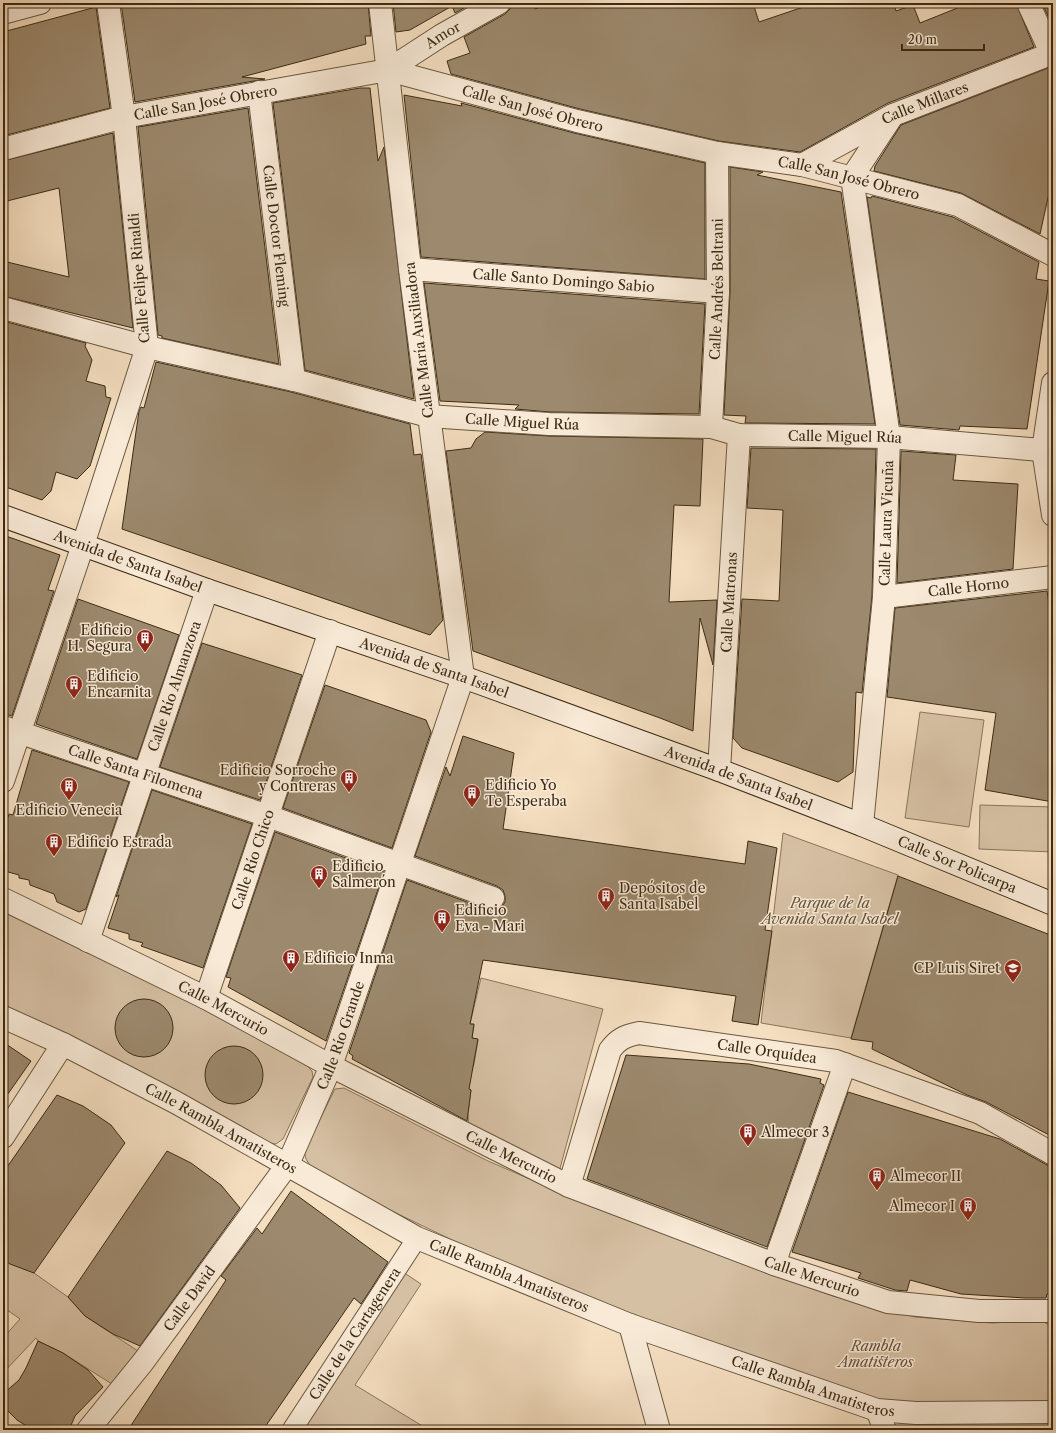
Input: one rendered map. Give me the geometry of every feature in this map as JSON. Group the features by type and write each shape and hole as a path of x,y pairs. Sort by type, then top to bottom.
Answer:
{"street":[{"path":"3,13 40,3"},
{"name":"Calle Felipe Rinaldi","path":"3,782 12,730 83,545 147,347 124,118 108,3"},
{"name":"Calle María Auxiliadora","path":"380,3 428,416 463,677"},
{"name":"Amor","path":"388,70 442,35 499,3"},
{"path":"1028,3 1052,54"},
{"name":"Calle Millares","path":"802,165 892,115 1052,54"},
{"name":"Calle San José Obrero","path":"3,149 124,118 259,92 388,70 577,121 717,152 802,165 958,205 1051,248"},
{"name":"Calle Doctor Fleming","path":"259,92 294,380"},
{"path":"852,177 892,115"},
{"name":"Calle Andrés Beltrani","path":"711,427 718,292 717,152"},
{"name":"Calle Laura Vicuña","path":"852,177 889,438 884,597 862,825"},
{"name":"Calle Santo Domingo Sabio","path":"410,269 718,292"},
{"name":"Calle Miguel Rúa","path":"3,308 147,347 294,380 428,416 549,424 711,427 740,435 889,438 1048,451"},
{"path":"1053,383 1048,451 1053,515"},
{"name":"Calle Matronas","path":"719,770 740,435"},
{"name":"Avenida de Santa Isabel","path":"3,516 208,590 463,677 719,770 862,825"},
{"name":"Calle Horno","path":"884,597 1053,577"},
{"name":"Calle Río Almanzora","path":"88,941 208,590"},
{"name":"Calle Río Chico","path":"206,998 330,631"},
{"name":"Calle Río Grande","path":"288,1164 331,1066 463,677"},
{"name":"Calle Santa Filomena","path":"12,730 268,816 400,866 493,898"},
{"name":"Calle Sor Policarpa","path":"862,825 1053,904"},
{"name":"Calle Mercurio","path":"3,900 206,998 331,1066 569,1186 774,1264 888,1302 979,1311 1053,1311"},
{"name":"Calle Rambla Amatisteros","path":"3,1017 63,1044 175,1102 288,1164 417,1238 630,1325 877,1410 916,1413 1053,1412"},
{"name":"Calle Orquídea","path":"569,1186 610,1050 617,1040 628,1035 639,1033 836,1061 980,1113 1053,1154"},
{"path":"3,1136 63,1044"},
{"path":"774,1264 845,1064"},
{"name":"Calle David","path":"88,1430 143,1362 288,1164"},
{"name":"Calle de la Cartagenera","path":"292,1430 417,1238"},
{"path":"630,1325 659,1430"},
{"path":"877,1410 885,1430"}],"green space":[{"path":"920,712 984,720 969,827 905,818"},
{"path":"980,805 1053,807 1053,852 979,849"},
{"name":"Parque de la Avenida Santa Isabel","path":"783,833 898,875 851,1038 761,1023"},
{"path":"3,909 24,917 226,1021 307,1066 312,1071 313,1077 283,1139 276,1144 264,1142 3,1006"},
{"path":"481,978 603,1009 559,1172 469,1133 468,1114 471,1090 466,1088 474,1064 478,1040 472,1038 474,1025 470,1024"},
{"name":"Rambla Amatisteros","path":"344,1088 488,1161 606,1212 833,1296 915,1317 992,1323 1040,1320 1053,1327 1053,1406 914,1406 865,1398 591,1300 450,1239 315,1174 306,1159 304,1151 335,1089"},
{"path":"3,1260 34,1273 68,1297 85,1316 141,1353 115,1386 63,1353 38,1341 36,1338 3,1373 3,1338 20,1319 3,1307"},
{"path":"397,1268 421,1284 355,1385 429,1430 285,1430"}],"building":[{"path":"121,3 368,3 371,36 365,36 366,44 242,77 265,79 135,102"},
{"path":"393,3 473,3 455,13 452,6 410,30 396,32"},
{"path":"511,3 533,3 535,9 551,3 753,3 759,22 815,3 894,3 896,11 913,5 920,23 970,3 1016,3 1034,47 888,103 800,152 719,141 580,109 451,74 447,61 470,53 464,37 505,14 510,9"},
{"path":"1042,3 1053,3 1053,27"},
{"path":"96,7 110,108 3,136 3,32"},
{"path":"1048,68 1053,69 1053,175 1040,234 961,193 874,171 875,166 901,125"},
{"path":"360,88 370,88 378,161 384,147 414,399 305,370 273,103"},
{"path":"404,95 462,106 461,103 574,133 705,163 705,279 421,257"},
{"path":"248,108 279,364 162,338 162,336 158,335 138,127"},
{"path":"113,133 133,328 3,296 3,261 69,277 59,188 3,202 3,161"},
{"path":"730,167 763,172 757,175 841,192 875,424 745,423 746,416 724,415 730,292"},
{"path":"872,196 953,217 1039,262 1036,279 1049,281 1027,429 960,426 959,430 900,425 867,197 871,198"},
{"path":"424,283 705,304 699,414 550,412 515,409 519,405 440,401"},
{"path":"3,321 86,343 85,346 92,360 86,381 105,386 106,397 111,398 90,466 77,479 56,472 51,491 42,500 3,486"},
{"path":"156,362 291,392 410,424 414,455 421,454 443,620 430,635 122,529 139,411 141,407 144,408"},
{"path":"485,432 549,436 703,439 700,506 674,505 669,602 717,600 713,665 700,618 693,731 473,651 446,451 471,448 476,439"},
{"path":"751,448 876,449 872,596 862,693 856,692 853,772 838,782 742,748 733,738 742,599 779,601 783,510 747,508"},
{"path":"901,451 956,455 953,480 1018,484 1013,569 897,583"},
{"path":"3,535 60,555 48,590 54,591 12,716 3,713"},
{"path":"1047,591 1053,630 1053,802 985,790 996,713 887,697 895,608"},
{"path":"78,599 179,635 137,759 36,724"},
{"path":"202,643 302,675 260,800 160,767"},
{"path":"325,685 426,720 431,732 392,848 283,808"},
{"path":"463,736 514,753 503,829 745,864 748,841 777,848 765,930 772,931 758,1025 732,1021 736,996 483,960 470,1024 474,1024 472,1038 478,1039 469,1089 471,1090 467,1121 352,1059 353,1056 349,1053 407,880 489,910 501,908 505,902 503,890 497,886 415,856 446,767 450,776"},
{"path":"32,750 129,782 86,909 79,912 57,902 54,894 30,885 29,880 19,878 19,875 8,872 7,869 3,867 3,832 9,814 13,815"},
{"path":"152,790 252,824 203,968 141,946 143,943 129,939 129,934 108,928 119,895 116,897"},
{"path":"275,832 384,872 326,1041 228,987 231,978 226,977"},
{"path":"898,876 1053,936 1053,1137 986,1102 967,1095 872,1049 873,1042 851,1039"},
{"path":"144,999 155,1001 165,1007 171,1017 173,1028 171,1039 165,1049 155,1055 144,1057 133,1055 123,1049 117,1039 115,1028 117,1017 123,1007 133,1001"},
{"path":"3,1042 31,1061 3,1101"},
{"path":"228,1046 240,1046 255,1054 263,1069 263,1081 255,1096 240,1104 228,1104 213,1096 205,1081 205,1069 213,1054"},
{"path":"626,1055 749,1064 821,1079 820,1083 824,1085 767,1247 587,1179"},
{"path":"848,1092 1000,1139 1047,1165 1053,1166 1053,1295 1047,1294 1046,1298 1025,1298 961,1294 910,1280 907,1291 895,1290 858,1278 861,1273 792,1252"},
{"path":"57,1095 83,1106 111,1125 125,1143 34,1273 10,1264 3,1259 3,1173"},
{"path":"167,1151 191,1163 221,1185 240,1208 140,1346 113,1334 85,1316 68,1297"},
{"path":"291,1191 388,1262 361,1304 354,1298 263,1430 128,1430 226,1280 221,1276 257,1228 262,1234"},
{"path":"38,1341 63,1353 88,1370 103,1387 75,1416 69,1430 33,1430 17,1420 3,1406 3,1394 19,1380"}],"place":[{"name":"Edificio H. Segura","path":"145,653"},
{"name":"Edificio Encarnita","path":"74,699"},
{"name":"Edificio Sorroche y Contreras","path":"349,793"},
{"name":"Edificio Venecia","path":"69,801"},
{"name":"Edificio Yo Te Esperaba","path":"472,808"},
{"name":"Edificio Estrada","path":"54,857"},
{"name":"Edificio Salmerón","path":"319,889"},
{"name":"Depósitos de Santa Isabel","path":"606,911"},
{"name":"Edificio Eva - Mari","path":"442,933"},
{"name":"Edificio Inma","path":"291,973"},
{"name":"CP Luis Siret","path":"1013,983"},
{"name":"Almecor 3","path":"748,1147"},
{"name":"Almecor II","path":"877,1191"},
{"name":"Almecor I","path":"968,1221"}]}
